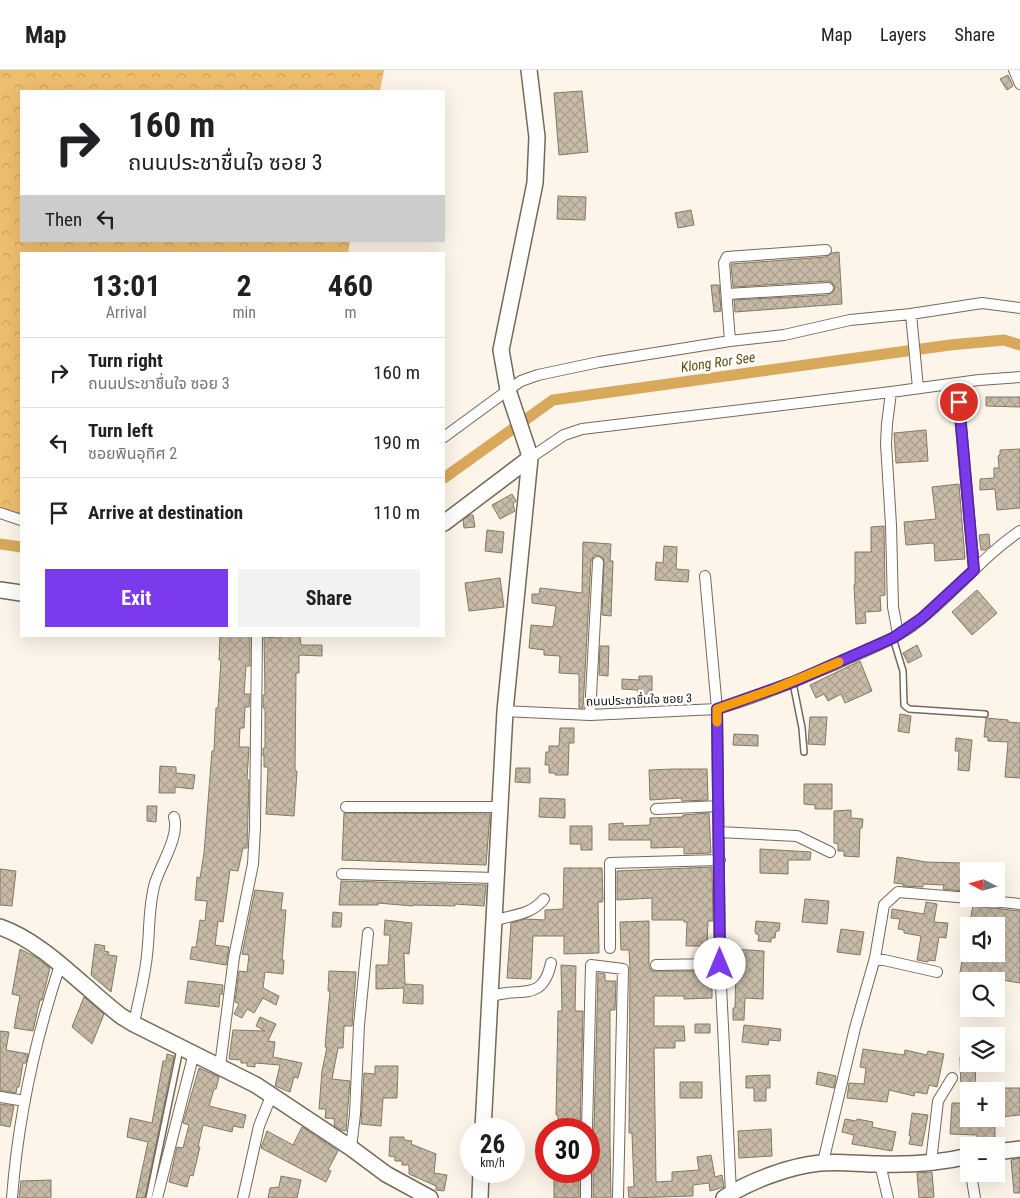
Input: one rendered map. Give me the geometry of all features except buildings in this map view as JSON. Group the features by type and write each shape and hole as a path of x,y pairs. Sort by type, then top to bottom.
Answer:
{"street":[{"path":"484,1118 505,711 529,454 509,394 500,350 535,183 537,137 529,70"},
{"path":"1014,70 1020,84"},
{"path":"730,342 724,263 728,256 826,250"},
{"path":"727,294 828,288"},
{"path":"445,436 509,394 521,381 538,375 599,362 784,335 850,320 910,314 968,304 994,304 1020,308"},
{"path":"910,314 918,388"},
{"path":"445,522 529,454 564,435 582,429 1020,377"},
{"path":"957,383 974,570"},
{"path":"890,392 886,444 896,636"},
{"path":"0,513 20,520"},
{"name":"ถนนประชาชื่นใจ ซอย 3","path":"505,711 590,715 717,709 793,682 896,636 922,618 1020,531"},
{"path":"590,715 598,562"},
{"path":"705,576 717,709 720,964 728,1195 773,1174 823,1162 880,1164 960,1159"},
{"path":"0,590 20,593"},
{"path":"220,1066 234,957 252,864 256,828 257,637"},
{"path":"656,809 718,806"},
{"path":"346,807 501,807"},
{"path":"134,1024 147,957 150,903 159,872 175,831 176,822 174,817"},
{"path":"719,832 797,836 830,852"},
{"path":"610,948 610,863 720,860"},
{"path":"342,874 496,878"},
{"path":"823,1162 855,1028 875,958 884,905 898,892 960,898"},
{"path":"494,922 512,915 528,912 544,899"},
{"path":"1005,902 1020,904"},
{"path":"0,927 21,936 60,965 112,1009 134,1024 272,1094 396,1181 430,1198"},
{"path":"351,1148 355,1114 359,1025 368,933"},
{"path":"875,958 938,972"},
{"path":"490,997 501,993 535,990 544,983 550,963"},
{"path":"656,965 720,964"},
{"path":"12,1198 24,1101 51,993 60,965"},
{"path":"587,1118 591,965 623,969 618,1198"},
{"path":"157,1198 187,1050"},
{"path":"931,1162 938,1101 952,1078"},
{"path":"243,1198 262,1116 272,1094"},
{"path":"0,1097 24,1101"},
{"path":"1005,1151 1020,1149"},
{"path":"880,1164 888,1198"},
{"path":"972,1182 975,1198"},
{"path":"480,1198 481,1183"},
{"path":"586,1183 586,1198"}],"lane":[{"path":"896,636 903,671 904,705 909,710 985,714"},
{"path":"793,682 802,728 804,752"},
{"path":"150,1198 187,1050"}],"green space":[{"path":"0,70 384,70 380,90 20,90 20,242 350,242 348,252 20,252 20,520 0,513"}],"waterway":[{"name":"Klong Ror See","path":"445,477 553,400 950,345 1004,340 1020,345"},
{"name":"Klong Ror See","path":"0,544 20,547"}],"slow traffic":[{"path":"717,722 717,709 793,682 839,662"}],"route":[{"path":"720,964 717,709 793,682 893,638 922,618 974,570 959,402"}]}
